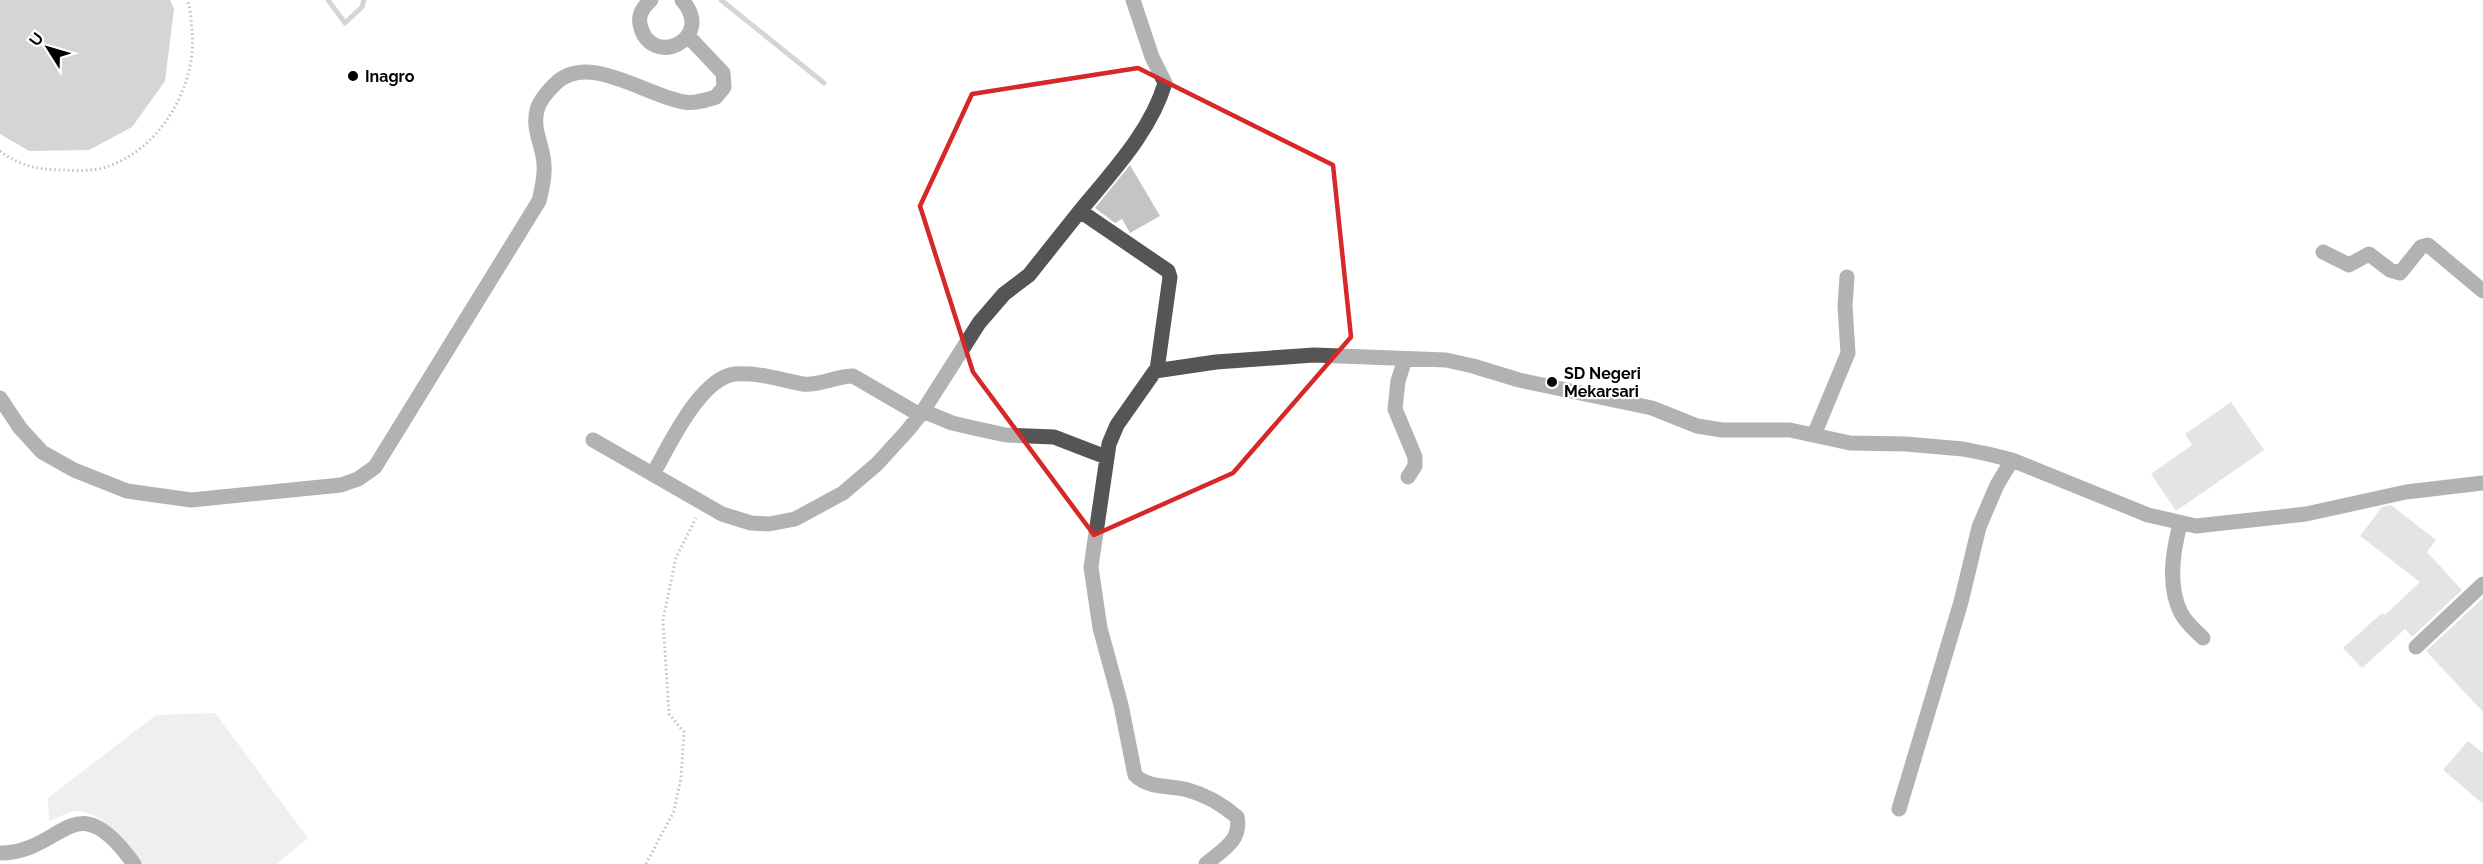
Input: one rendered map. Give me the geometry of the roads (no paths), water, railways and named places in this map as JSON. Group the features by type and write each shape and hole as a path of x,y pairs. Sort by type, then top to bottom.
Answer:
{"street":[{"path":"651,0 644,7 639,20 642,33 651,44 664,48 678,45 688,36 692,23 690,9 681,0"},
{"path":"593,440 722,514 751,523 769,524 795,519 843,493 877,464 922,413 979,323 1004,294 1029,275 1146,125 1165,82 1152,57 1133,0"},
{"path":"0,398 20,428 42,452 74,470 127,491 191,500 341,485 358,479 375,467 538,201 543,184 544,164 535,126 537,108 549,90 562,77 575,72 604,75 685,102 716,97 724,87 723,73 688,36"},
{"path":"1080,211 1168,271 1170,277 1157,370"},
{"path":"2323,252 2349,265 2369,254 2390,270 2400,273 2421,247 2428,245 2483,291"},
{"path":"1814,435 1848,353 1845,306 1847,277"},
{"path":"1206,864 1233,842 1239,828 1237,817 1214,801 1190,790 1143,783 1135,775 1122,705 1100,628 1091,567 1109,444 1117,425 1152,373 1157,370 1216,362 1314,355 1446,360 1519,380 1652,408 1697,426 1722,430 1790,430 1850,443 1906,444 1963,449 2012,460 2128,508 2180,524 2211,526 2306,514 2406,492 2483,483"},
{"path":"1405,359 1398,381 1395,409 1415,457 1414,466 1408,477"},
{"path":"653,474 685,419 706,391 723,376 736,374 766,376 805,384 840,376 853,376 922,413 952,423 1006,435 1054,437 1106,457"},
{"path":"1899,809 1961,602 1979,527 2012,460"},
{"path":"2180,524 2173,549 2172,564 2177,603 2184,617 2203,638"},
{"path":"2416,647 2483,584"},
{"path":"0,853 25,848 70,826 85,823 105,830 134,864"}],"waterway":[{"path":"328,0 345,23 362,7 364,0"},
{"path":"721,0 824,83"}],"place":[{"name":"Inagro","path":"353,76"},
{"name":"SD Negeri Mekarsari","path":"1552,382"}]}
